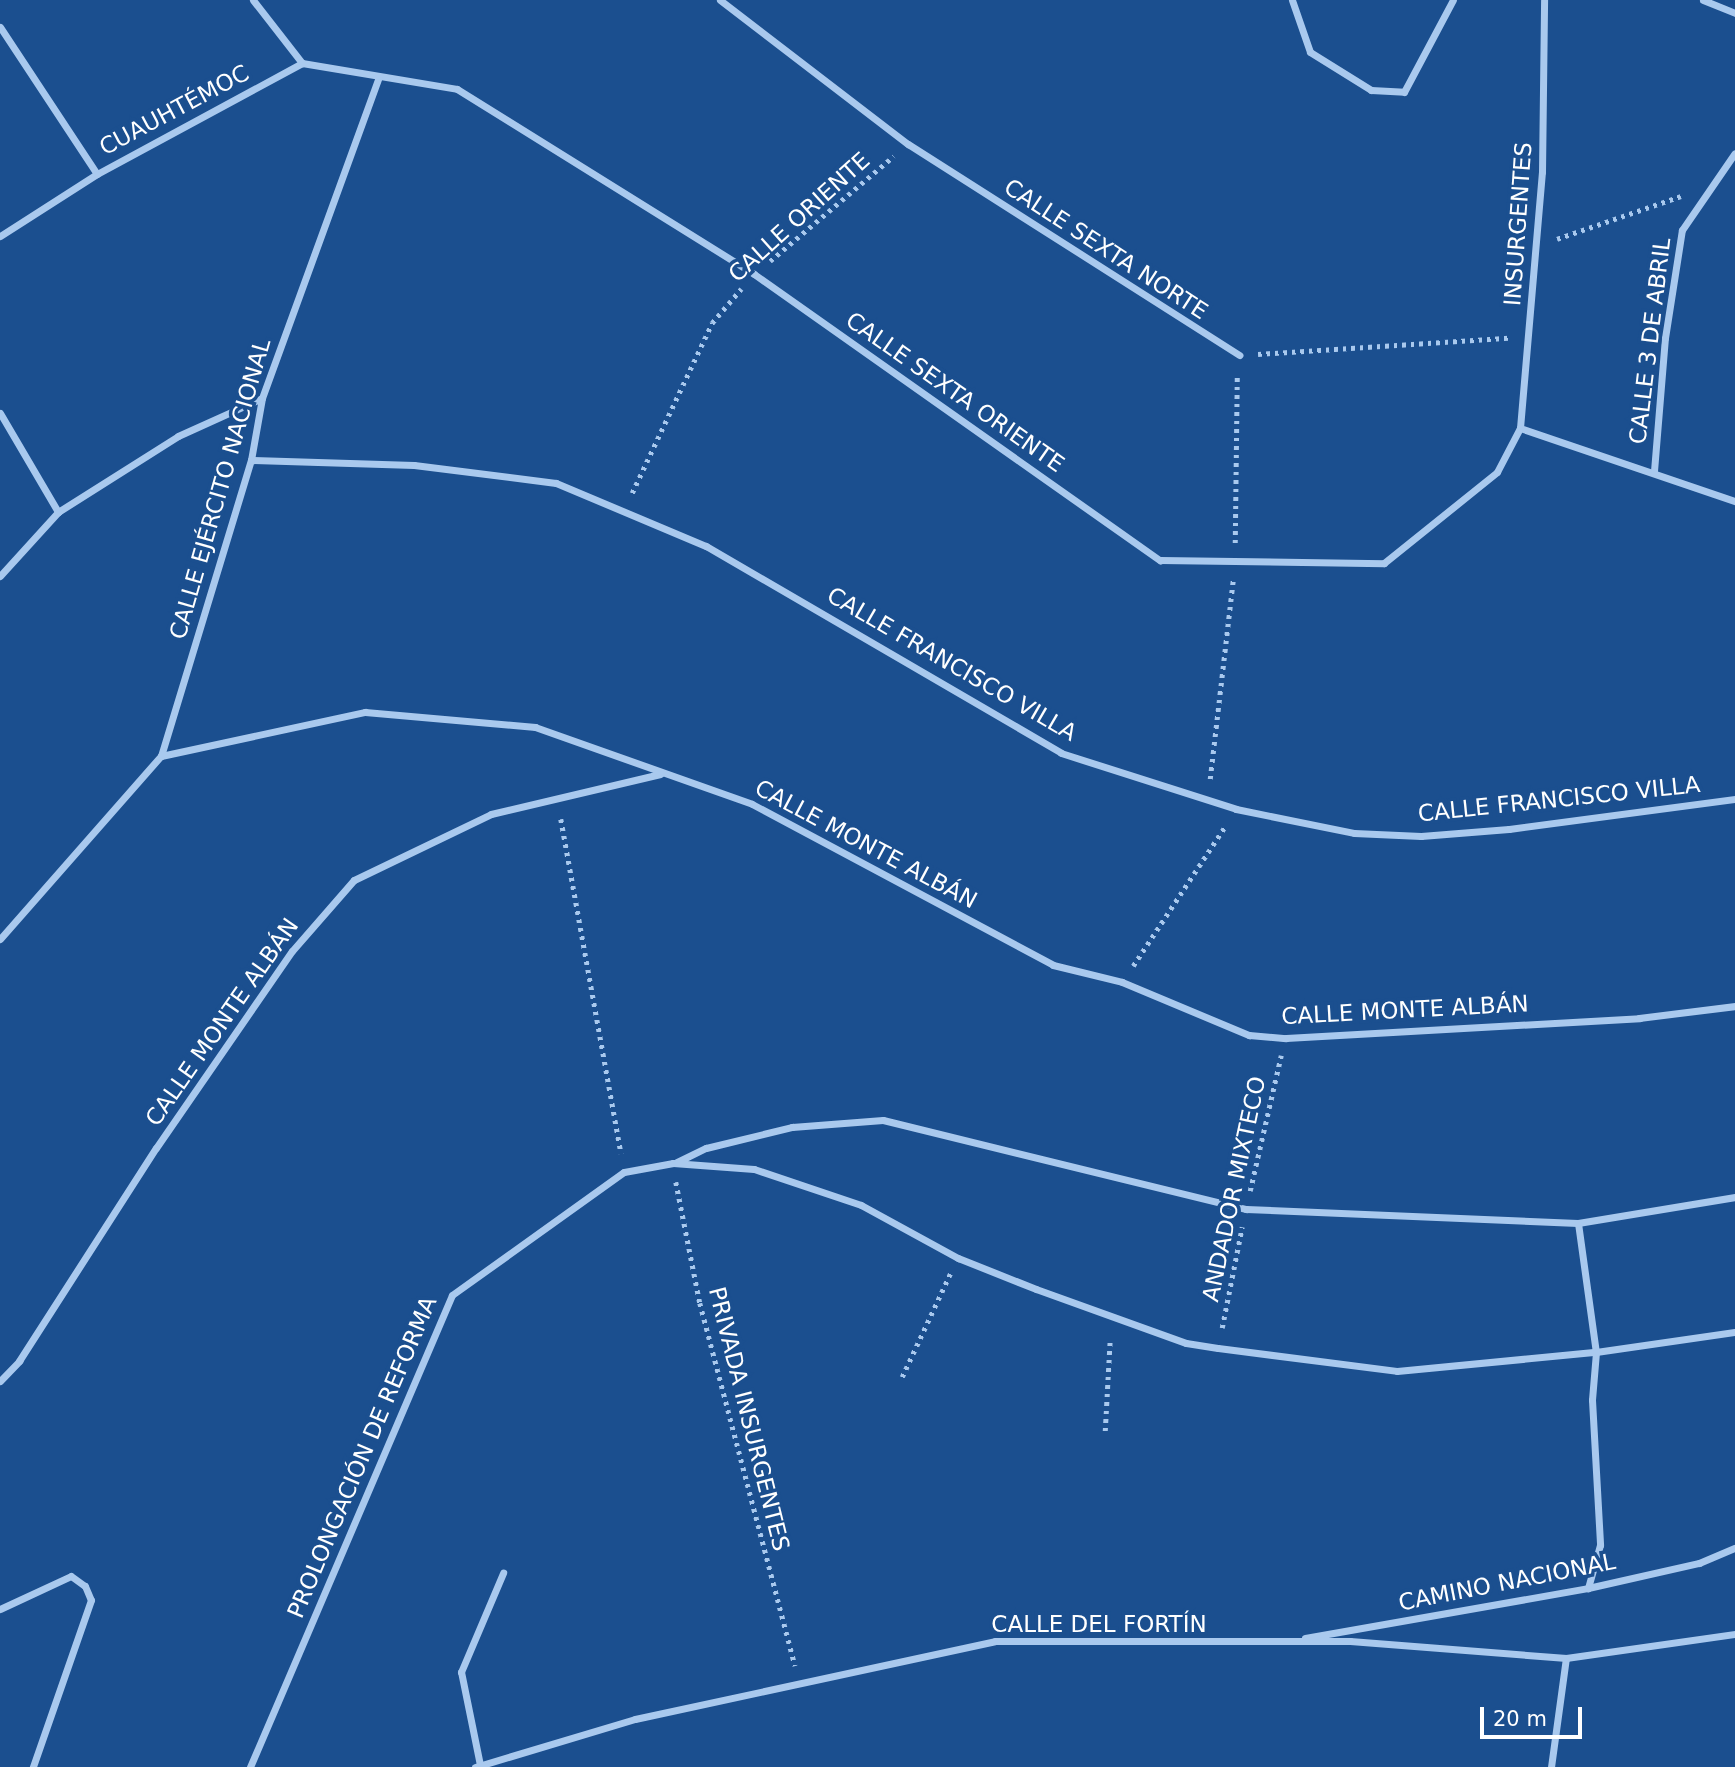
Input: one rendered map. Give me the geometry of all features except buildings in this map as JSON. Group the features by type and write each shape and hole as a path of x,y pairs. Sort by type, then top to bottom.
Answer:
{"street":[{"path":"253,0 302,64 379,77"},
{"name":"CALLE SEXTA NORTE","path":"720,0 908,144 1239,355"},
{"path":"1292,0 1310,52 1371,90 1405,92 1453,0"},
{"name":"INSURGENTES","path":"1511,449 1520,428 1536,246 1547,36 1544,0"},
{"path":"1703,0 1735,13"},
{"path":"0,27 97,174"},
{"name":"CUAUHTÉMOC","path":"0,236 97,174 302,64"},
{"name":"CALLE SEXTA ORIENTE","path":"379,77 457,89 754,274 1160,561 1384,563 1497,472 1511,449"},
{"name":"CALLE EJÉRCITO NACIONAL","path":"161,756 251,460 262,398 379,77"},
{"name":"CALLE 3 DE ABRIL","path":"1654,471 1665,338 1682,230 1735,153"},
{"path":"0,576 58,512 177,436 262,398"},
{"path":"0,413 58,512"},
{"path":"1520,428 1654,471 1735,502"},
{"name":"CALLE FRANCISCO VILLA","path":"251,460 414,466 556,483 625,508 706,545 1061,753 1236,809 1354,833 1421,836 1509,829 1735,799"},
{"path":"0,939 161,756 365,712 535,727 662,774"},
{"name":"CALLE MONTE ALBÁN","path":"0,1381 19,1361 156,1148 292,951 355,880 492,814 557,796 662,774 752,804 1053,965 1122,982 1250,1035 1286,1038 1639,1018 1735,1006"},
{"path":"673,1164 706,1148 792,1127 883,1120 1246,1209 1578,1223 1735,1197"},
{"name":"PROLONGACIÓN DE REFORMA","path":"250,1767 453,1296 624,1172 673,1164 754,1169 860,1205 958,1258 1186,1343 1218,1348 1397,1371 1596,1352 1735,1332"},
{"path":"1578,1223 1596,1352 1592,1400 1600,1545 1588,1588"},
{"name":"CAMINO NACIONAL","path":"1283,1642 1588,1588 1699,1563 1735,1548"},
{"path":"478,1766 461,1672 503,1573"},
{"path":"0,1609 71,1576 85,1586 91,1600 33,1767"},
{"name":"CALLE DEL FORTÍN","path":"478,1766 635,1719 799,1681 995,1641 1350,1641 1566,1658 1735,1634"},
{"path":"1551,1767 1566,1658"}],"path":[{"name":"CALLE ORIENTE","path":"625,508 712,323 754,274 908,144"},
{"path":"1536,246 1716,184"},
{"path":"1239,355 1529,337"},
{"path":"557,796 624,1172"},
{"path":"1122,982 1236,809"},
{"name":"ANDADOR MIXTECO","path":"1218,1348 1246,1209 1286,1038"},
{"name":"PRIVADA INSURGENTES","path":"673,1164 700,1303 799,1681"},
{"path":"902,1377 958,1258"},
{"path":"1105,1431 1112,1316"}]}
